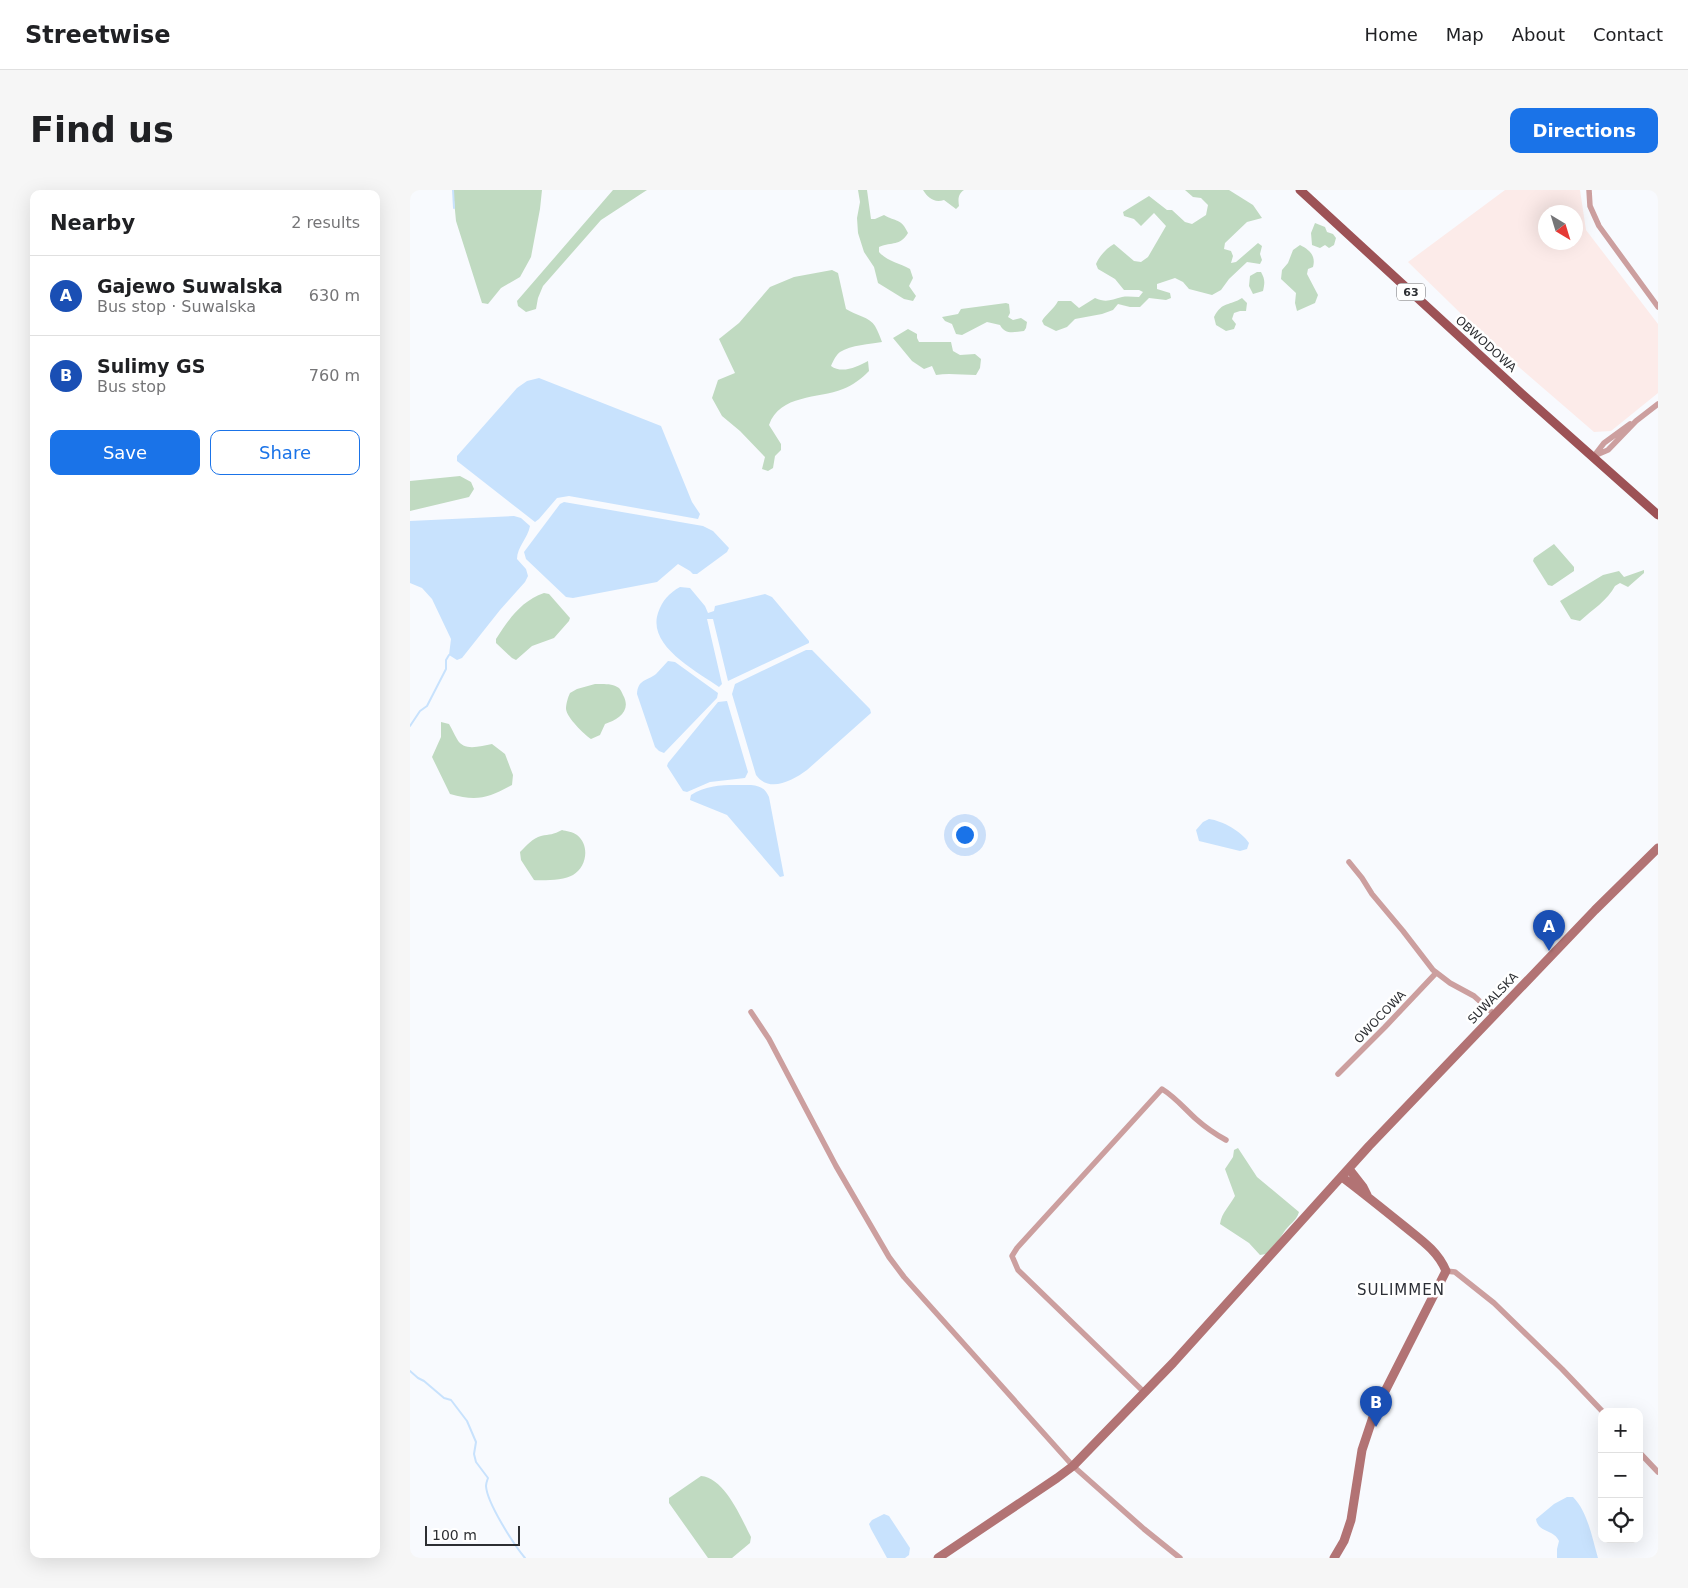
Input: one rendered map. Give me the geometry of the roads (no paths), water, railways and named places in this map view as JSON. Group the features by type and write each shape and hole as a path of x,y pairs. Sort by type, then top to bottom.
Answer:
{"main road":[{"name":"OBWODOWA","path":"1300,190 1522,394 1594,456 1658,515"}],"street":[{"path":"1588,190 1590,206 1598,226 1658,307"},
{"path":"1594,456 1608,450 1636,421 1658,404"},
{"name":"SUWALSKA","path":"938,1558 1073,1466 1145,1393 1349,1169 1595,910 1658,848"},
{"path":"1349,862 1372,894 1436,973 1474,996 1495,1015"},
{"name":"OWOCOWA","path":"1338,1074 1436,973"},
{"path":"751,1012 770,1039 820,1138 889,1257 919,1296 1073,1466 1180,1558"},
{"path":"1145,1393 1023,1276 1012,1256 1162,1089 1172,1095 1196,1120 1226,1140"},
{"path":"1349,1169 1367,1195"},
{"path":"1334,1558 1344,1541 1351,1520 1367,1430 1446,1271 1442,1261 1435,1252 1367,1195 1342,1177"},
{"path":"1446,1271 1455,1272 1494,1303 1599,1408"},
{"path":"1640,1453 1658,1472"}],"water":[{"path":"539,378 661,426 692,502 700,514 698,519 569,496 557,498 535,522 457,461 457,456 517,388 527,381"},
{"path":"564,502 703,526 713,531 729,548 727,552 697,574 693,574 678,564 657,582 573,598 566,597 526,559 524,552 560,504"},
{"path":"514,516 521,518 530,526 517,555 517,559 526,569 528,576 462,658 457,660 449,655 451,639 432,599 422,588 410,583 410,521"},
{"path":"680,587 690,588 705,606 708,613 714,611 715,606 765,594 772,597 809,643 728,681 713,619 707,619 722,684 719,687 676,656 660,636 657,625 658,613 666,598"},
{"path":"806,650 812,650 870,709 871,713 807,770 788,781 774,784 767,783 756,775 732,694 735,684"},
{"path":"668,661 675,662 718,693 717,698 664,753 655,747 637,694 641,683 656,674"},
{"path":"727,701 748,772 745,778 710,782 687,792 683,791 667,766 668,763 718,702"},
{"path":"751,785 762,788 769,797 784,876 780,877 727,815 690,800 691,795 705,788"},
{"path":"1209,819 1220,822 1237,831 1249,843 1247,849 1240,851 1199,841 1196,830 1203,822"},
{"path":"1567,1497 1573,1497 1582,1510 1589,1526 1598,1558 1557,1558 1559,1541 1557,1537 1540,1527 1537,1523 1536,1519 1554,1504"},
{"path":"884,1514 889,1516 910,1548 909,1555 905,1558 887,1558 871,1529 869,1524 872,1520"}],"waterway":[{"path":"453,190 454,208"},
{"path":"410,726 420,711 427,706 446,669 446,660 449,655"},
{"path":"410,1371 444,1398 451,1400 467,1421 476,1442 474,1454 476,1462 488,1478 486,1486 491,1503 514,1544 525,1558"}],"place":[{"name":"Gajewo Suwalska","path":"1549,951"},
{"name":"Sulimy GS","path":"1376,1427"}],"district":[{"name":"SULIMMEN","path":"1401,1290"}]}
